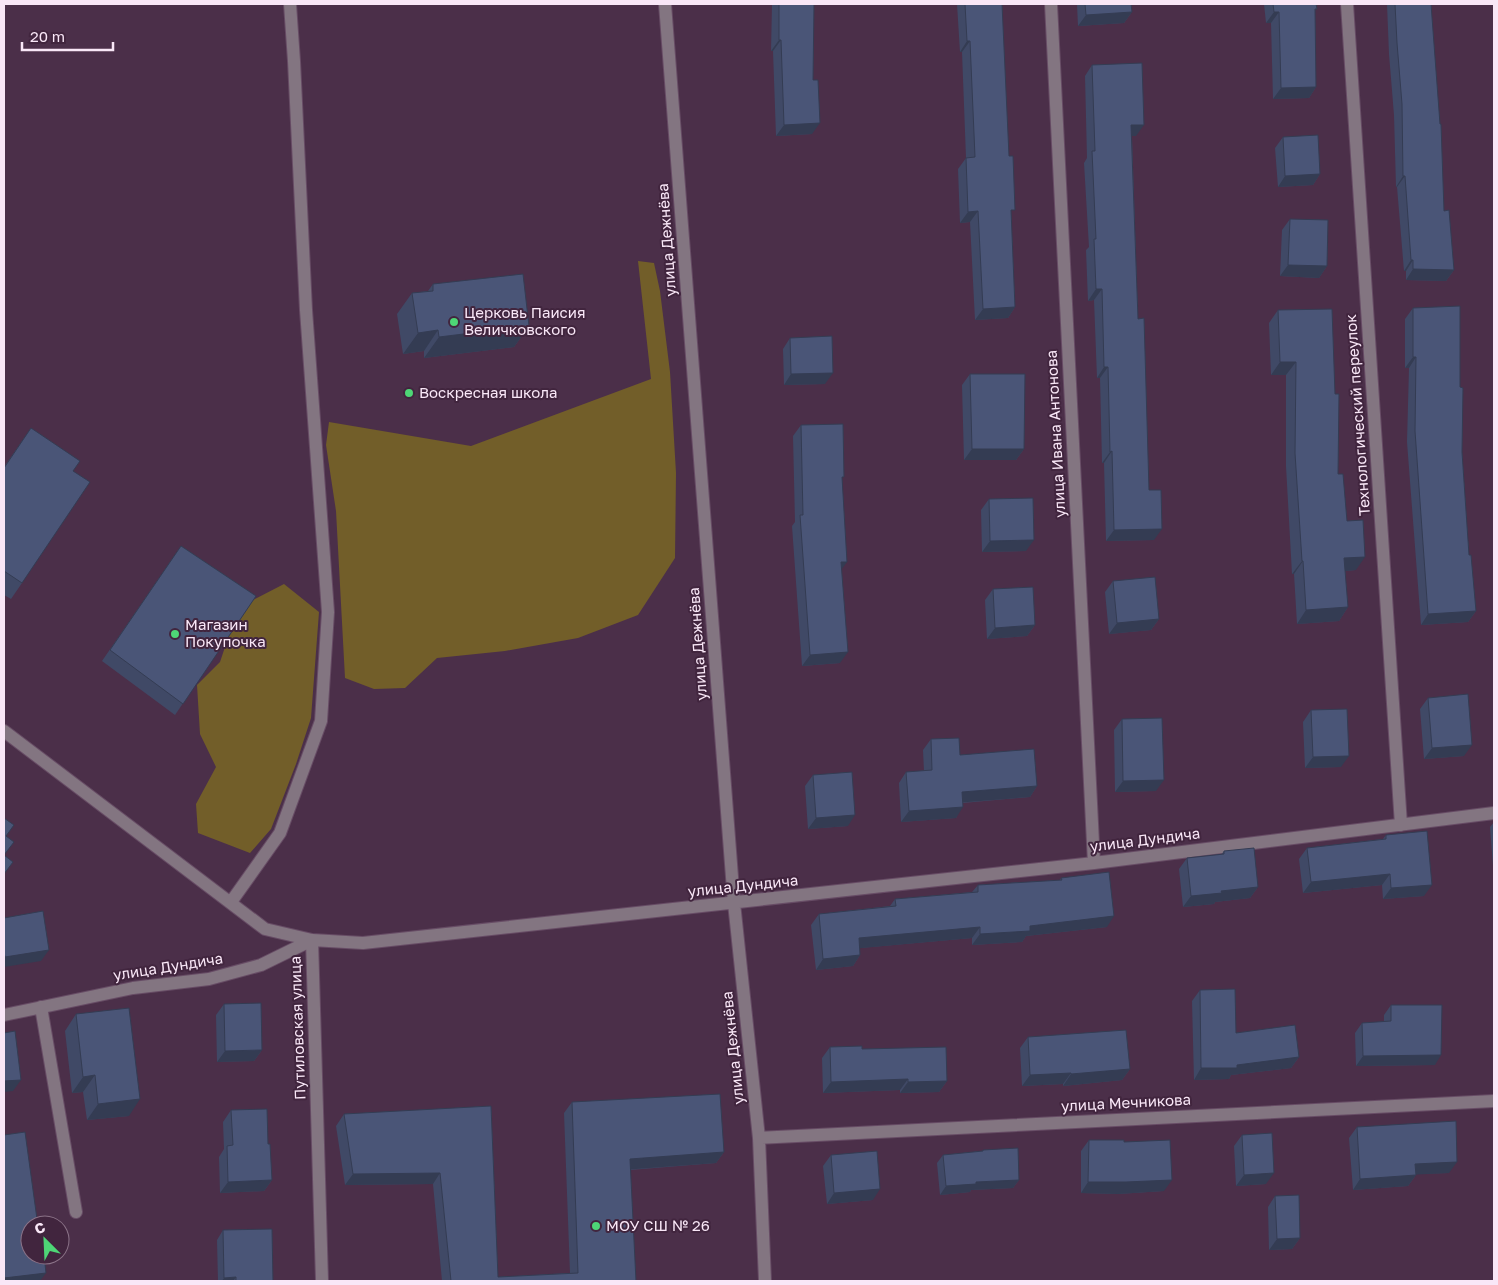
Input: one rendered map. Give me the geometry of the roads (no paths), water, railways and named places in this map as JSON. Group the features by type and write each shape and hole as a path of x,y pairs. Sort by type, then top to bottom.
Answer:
{"street":[{"path":"231,902 280,833 321,721 328,612 306,310 290,4"},
{"name":"улица Дежнёва","path":"665,4 734,903 759,1138 766,1281"},
{"name":"улица Ивана Антонова","path":"1051,4 1094,863"},
{"name":"Технологический переулок","path":"1347,4 1401,825"},
{"name":"Путиловская улица","path":"4,731 265,929 312,940 322,1281"},
{"name":"улица Дундича","path":"4,1015 133,988 209,979 262,965 312,940 363,943 1094,863 1494,813"},
{"path":"41,1007 76,1212"},
{"name":"улица Мечникова","path":"759,1138 1494,1101"}],"place":[{"name":"Церковь Паисия Величковского","path":"454,322"},
{"name":"Воскресная школа","path":"409,393"},
{"name":"Магазин Покупочка","path":"175,634"},
{"name":"МОУ СШ № 26","path":"596,1226"}]}
